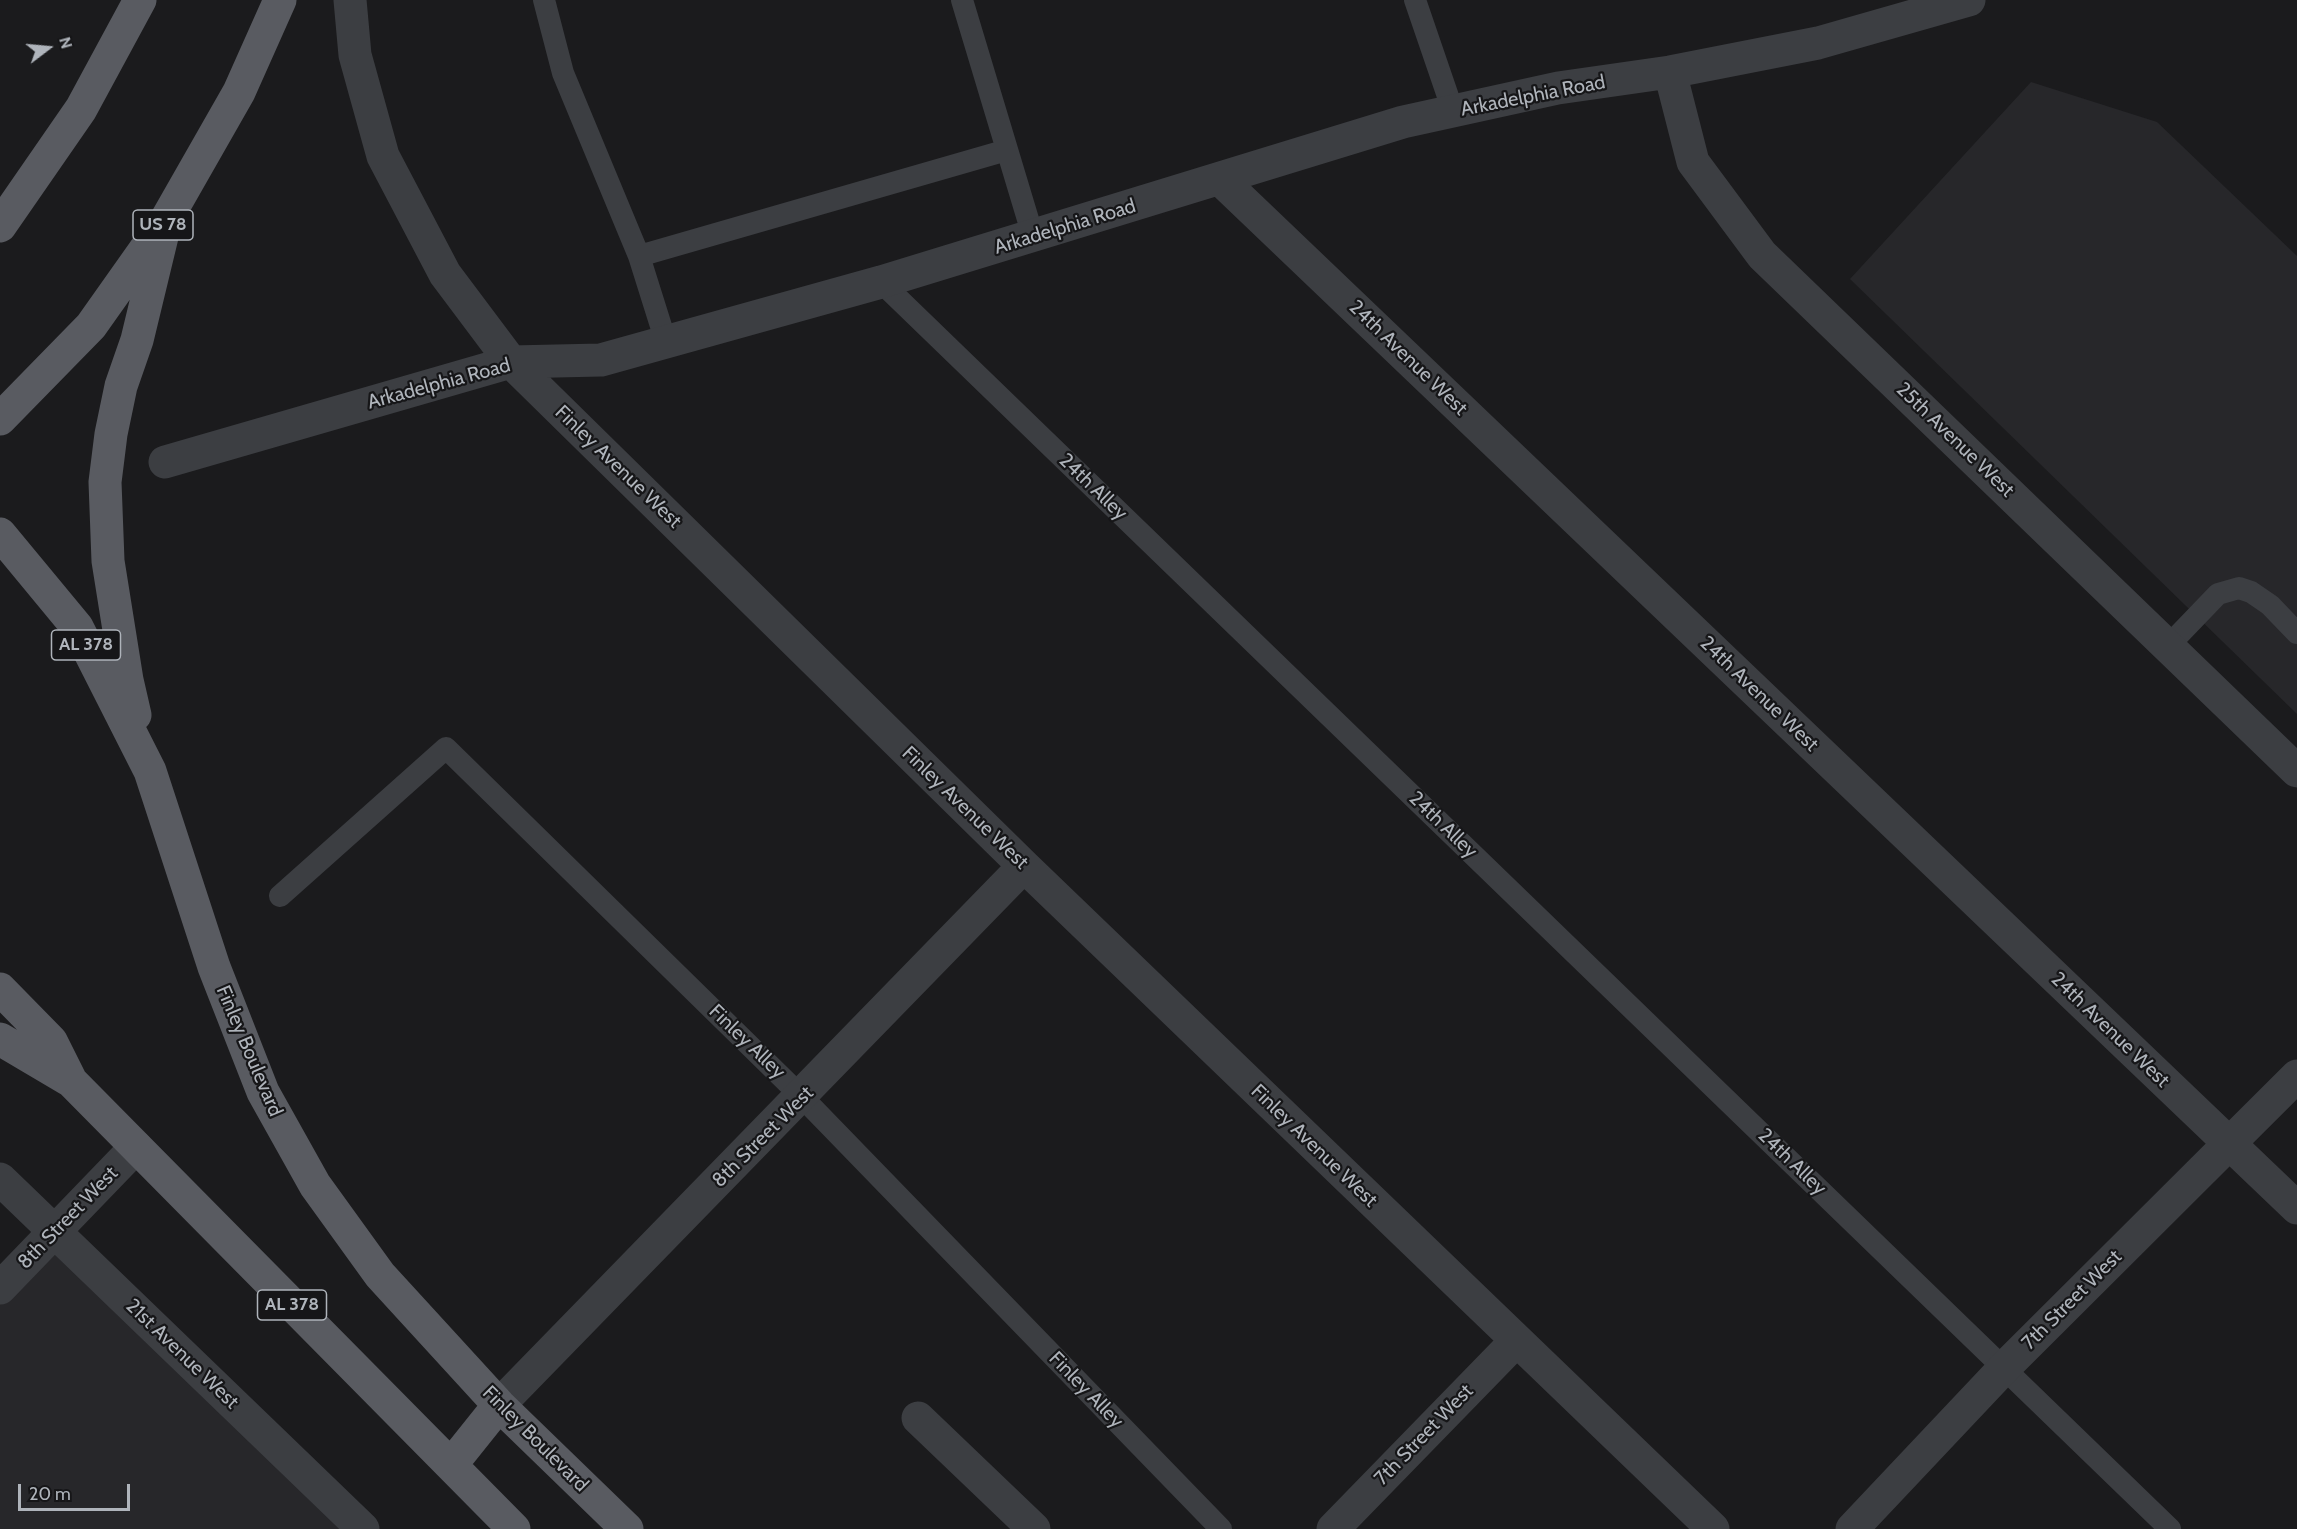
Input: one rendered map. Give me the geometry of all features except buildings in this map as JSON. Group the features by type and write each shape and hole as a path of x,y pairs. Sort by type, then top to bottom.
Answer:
{"main road":[{"path":"0,226 81,109 140,0"},
{"name":"US 78","path":"0,419 91,326 166,220 239,92 280,0"},
{"path":"150,771 127,680 108,561 105,482 111,434 121,386 137,340 166,220"},
{"name":"Finley Boulevard","path":"0,534 77,627 150,771 214,967 269,1103 315,1185 380,1275 499,1405 627,1529"},
{"name":"AL 378","path":"0,989 51,1041 71,1081 514,1529"},
{"path":"0,1039 71,1081"},
{"path":"451,1465 499,1405"}],"street":[{"name":"Finley Avenue West","path":"350,0 355,55 383,156 445,274 511,362 1024,866 1515,1341 1713,1529"},
{"name":"Arkadelphia Road","path":"165,462 511,362 601,360 881,282 1221,180 1403,122 1558,88 1670,72 1818,43 1969,0"},
{"name":"25th Avenue West","path":"1670,72 1693,162 1762,255 2297,771"},
{"name":"24th Avenue West","path":"1221,180 2297,1208"},
{"name":"8th Street West","path":"499,1405 802,1097 1024,866"},
{"name":"7th Street West","path":"1852,1529 2004,1368 2297,1076"},
{"name":"8th Street West","path":"0,1288 136,1147"},
{"name":"21st Avenue West","path":"0,1179 363,1529"},
{"name":"7th Street West","path":"1332,1529 1515,1341"},
{"path":"918,1418 1034,1529"}],"lane":[{"path":"544,0 563,73 639,256 666,342"},
{"path":"962,0 1033,236"},
{"path":"1415,0 1453,111"},
{"path":"639,256 1007,150"},
{"name":"24th Alley","path":"881,282 2170,1529"},
{"path":"2168,646 2218,594 2239,588 2251,592 2270,605 2297,633"},
{"name":"Finley Alley","path":"280,896 446,748 802,1097 1221,1529"}],"shaded area":[{"path":"2031,82 2157,122 2297,256 2297,714 1850,279"},
{"path":"54,1231 376,1529 0,1529 0,1284"}]}
